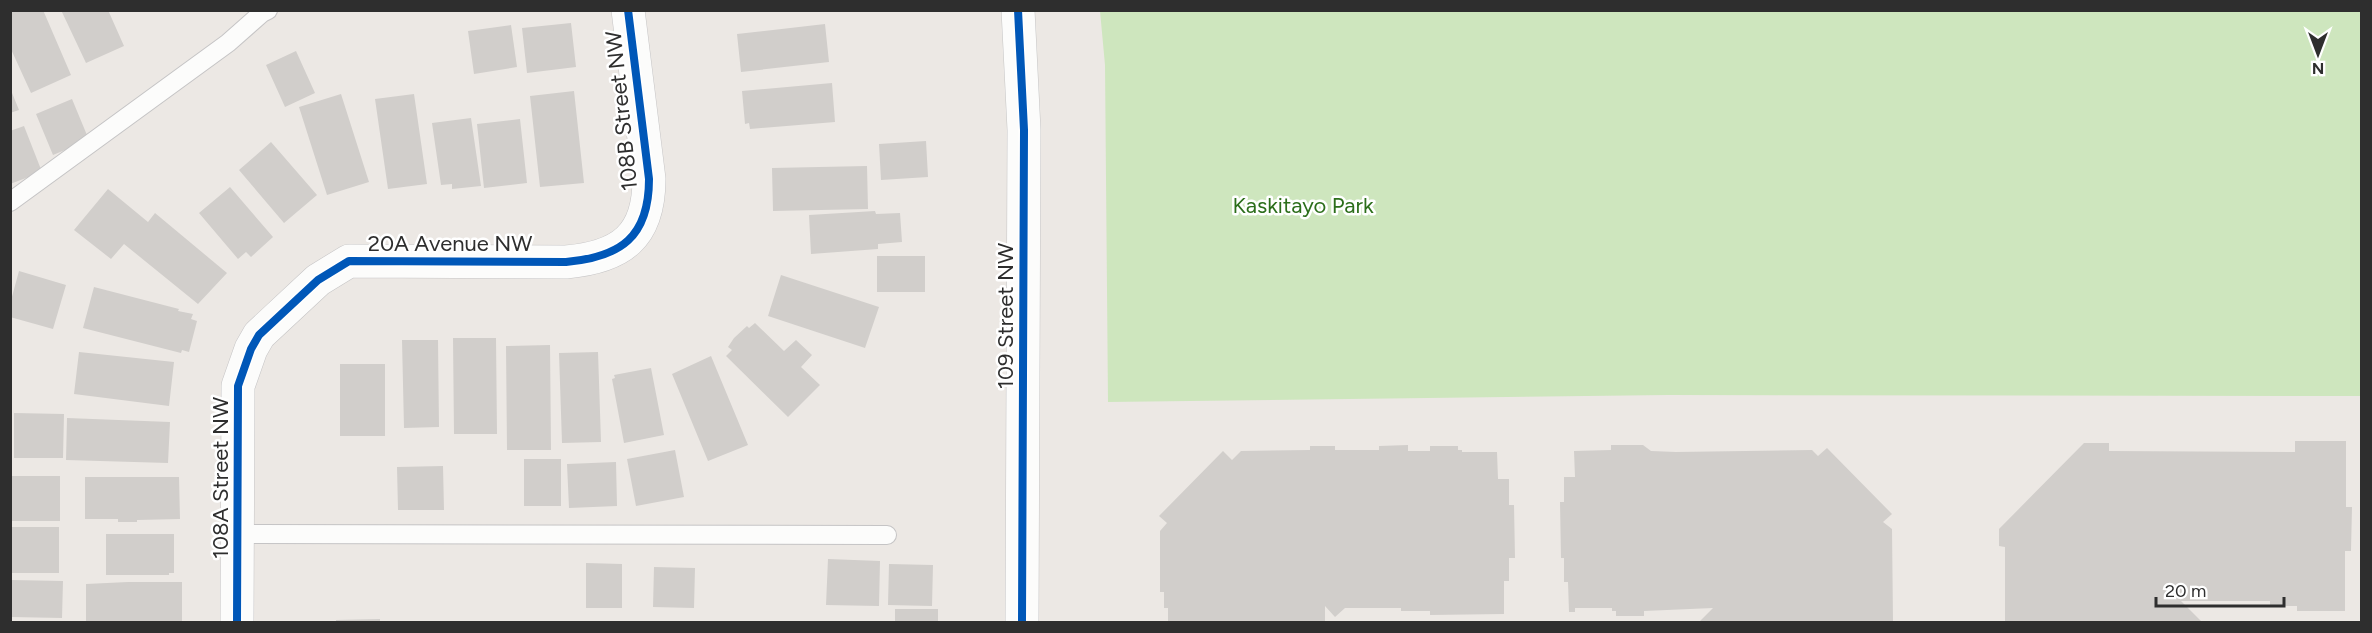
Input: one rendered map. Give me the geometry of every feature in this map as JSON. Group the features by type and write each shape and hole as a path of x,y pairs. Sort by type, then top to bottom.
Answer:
{"street":[{"name":"108B Street NW","path":"628,10 649,179 649,201 642,221 630,240"},
{"name":"109 Street NW","path":"1018,10 1024,130 1022,622"},
{"name":"20A Avenue NW","path":"283,312 318,280 349,261 574,261 600,256 617,249 630,240"},
{"name":"108A Street NW","path":"237,622 238,386 251,349 259,335 283,312"}],"lane":[{"path":"10,202 228,43 268,10"},
{"path":"237,534 887,535"}],"green space":[{"name":"Kaskitayo Park","path":"1100,11 2361,11 2361,396 1668,395 1108,402 1105,65"}],"building":[{"path":"10,10 43,10 71,75 31,93 10,47"},
{"path":"61,10 108,10 124,46 86,63"},
{"path":"571,23 576,67 527,73 522,28"},
{"path":"825,24 829,62 741,72 737,34"},
{"path":"511,25 517,67 474,74 468,31"},
{"path":"296,51 315,93 285,107 266,65"},
{"path":"832,83 835,122 750,129 749,123 745,124 742,91"},
{"path":"10,88 19,110 10,113"},
{"path":"574,91 584,183 540,187 530,96"},
{"path":"341,94 369,182 327,195 299,107"},
{"path":"414,94 427,184 388,189 375,99"},
{"path":"72,99 89,140 53,155 36,114"},
{"path":"471,118 481,186 452,189 452,184 441,185 432,123"},
{"path":"520,119 527,183 484,188 477,124"},
{"path":"24,126 42,172 10,184 10,131"},
{"path":"926,141 928,177 881,180 879,144"},
{"path":"271,142 317,195 284,223 239,170"},
{"path":"867,166 868,209 773,211 772,168"},
{"path":"230,187 273,237 251,257 246,252 238,259 199,213"},
{"path":"108,189 148,222 155,213 227,273 198,304 124,244 111,259 74,230"},
{"path":"875,211 876,214 900,213 902,242 878,244 878,249 811,254 809,215"},
{"path":"877,256 925,256 925,292 877,292"},
{"path":"19,271 66,285 53,329 10,317 10,304"},
{"path":"781,275 879,307 865,348 768,316"},
{"path":"94,287 193,314 191,319 197,321 189,352 182,350 181,353 83,328"},
{"path":"755,323 784,351 796,340 812,355 801,367 820,385 788,417 726,356 732,350 728,347 734,338 747,326 749,328"},
{"path":"453,338 496,338 497,434 454,434"},
{"path":"402,340 438,340 439,427 404,428"},
{"path":"550,345 551,450 507,450 506,346"},
{"path":"79,352 174,362 169,406 74,394"},
{"path":"598,352 601,442 562,443 559,353"},
{"path":"711,356 748,445 708,461 672,374"},
{"path":"340,364 385,364 385,436 340,436"},
{"path":"651,368 664,435 624,443 612,379 615,378 614,375"},
{"path":"14,413 64,414 63,458 14,458"},
{"path":"67,418 170,422 168,463 66,460"},
{"path":"2295,441 2346,441 2346,507 2352,507 2351,551 2345,551 2345,611 2297,611 2297,606 2270,606 2270,601 2181,601 2202,622 2005,622 2005,547 1999,546 1999,529 2084,443 2109,443 2109,451 2295,452"},
{"path":"1408,445 1408,451 1430,451 1430,446 1458,446 1458,450 1462,452 1497,452 1498,479 1509,479 1509,505 1514,505 1515,558 1509,558 1509,581 1504,581 1504,614 1430,615 1430,611 1401,611 1401,608 1345,608 1335,617 1325,606 1325,622 1168,622 1168,608 1164,608 1164,592 1160,592 1160,531 1167,523 1159,516 1223,451 1232,460 1241,451 1310,450 1310,446 1335,446 1335,450 1379,450 1379,446"},
{"path":"1611,445 1643,445 1651,451 1676,452 1812,450 1818,456 1827,448 1892,514 1883,522 1892,529 1893,622 1699,622 1713,608 1644,611 1644,616 1616,616 1616,611 1612,611 1612,608 1575,608 1575,612 1569,612 1568,582 1564,582 1564,558 1561,558 1560,502 1564,502 1564,477 1575,477 1574,451 1611,450"},
{"path":"675,450 684,497 636,506 627,459"},
{"path":"524,459 561,459 561,506 524,506"},
{"path":"616,462 617,506 569,508 567,464"},
{"path":"443,466 444,510 398,510 397,467"},
{"path":"11,476 60,476 60,521 11,521"},
{"path":"85,477 179,477 180,519 118,522 118,519 85,519"},
{"path":"12,527 59,527 59,573 11,573"},
{"path":"106,534 174,534 174,573 169,573 169,575 106,575"},
{"path":"828,559 880,561 879,606 826,605"},
{"path":"586,563 622,564 622,608 586,608"},
{"path":"889,564 933,565 932,606 888,605"},
{"path":"654,567 695,568 694,608 653,607"},
{"path":"11,580 63,581 62,618 11,617"},
{"path":"182,582 182,622 86,622 86,584"},
{"path":"895,609 938,609 938,622 895,622"},
{"path":"380,619 380,622 336,622 336,620"}],"cycle path":[{"path":"237,622 238,386 251,349 259,335 318,280 349,261 566,262 602,255 628,240 644,216 649,179 628,10"},
{"path":"1018,10 1024,130 1022,622"}]}
